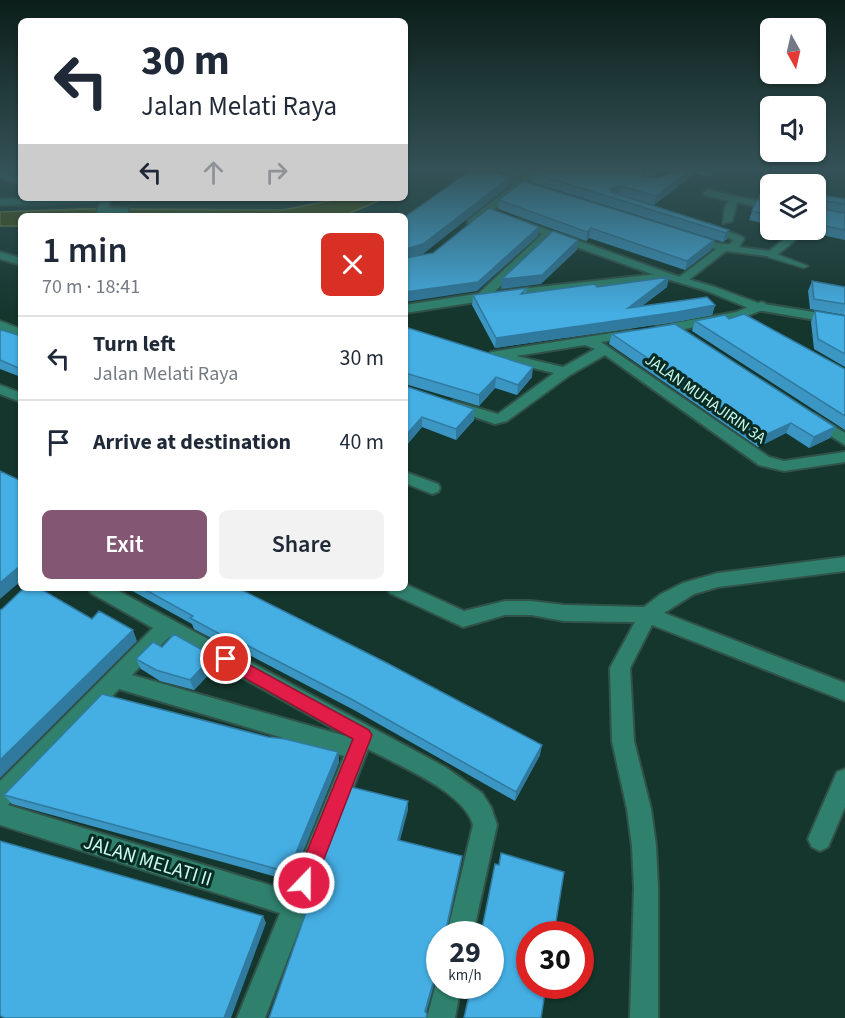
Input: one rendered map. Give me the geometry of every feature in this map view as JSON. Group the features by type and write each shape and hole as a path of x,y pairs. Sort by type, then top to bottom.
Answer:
{"street":[{"path":"461,231 488,219"},
{"path":"507,219 667,276 761,306 845,321"},
{"path":"682,280 724,248 734,247 739,239 699,224"},
{"path":"482,297 550,233"},
{"path":"680,234 724,248 771,255 790,240"},
{"path":"0,255 18,261"},
{"path":"408,309 482,297 667,276"},
{"path":"565,372 490,353 744,318 761,306"},
{"path":"0,326 18,333"},
{"path":"675,328 695,341"},
{"name":"JALAN MUHAJIRIN 3A","path":"587,341 605,349 764,461 784,466 845,457"},
{"path":"439,400 498,419 507,416 565,372 605,349"},
{"path":"0,389 18,397"},
{"path":"805,413 845,440"},
{"path":"408,478 432,488"},
{"path":"645,1018 644,846 639,809 623,741 620,668 648,615 668,599 689,588 718,580 845,564"},
{"path":"103,591 167,626 360,743"},
{"path":"402,591 463,619 505,608 531,608 564,613 648,615 845,692"},
{"path":"0,797 167,626"},
{"path":"115,679 360,743 437,775 472,797 483,814 485,825 463,921"},
{"path":"251,1018 360,743"},
{"path":"820,839 845,780"},
{"name":"JALAN MELATI II","path":"0,814 296,905"},
{"path":"441,1018 445,999"}],"lane":[{"path":"771,255 804,266"}],"shaded area":[{"path":"0,219 18,219 18,226 0,226"}],"building":[{"path":"408,219 456,219 423,244 408,248"},
{"path":"476,219 517,219 539,227 478,282 408,292 408,257 433,253"},
{"path":"550,219 644,219 714,240 687,261 591,228 587,232"},
{"path":"679,219 693,219 729,230 726,233"},
{"path":"826,219 845,219 845,230 826,226"},
{"path":"553,231 578,240 542,275 502,279"},
{"path":"669,277 628,308 707,297 715,305 496,338 473,295 527,288 521,294"},
{"path":"812,281 845,287 845,304 814,299"},
{"path":"815,311 845,316 845,354 818,339"},
{"path":"744,314 845,369 845,416 695,321 725,315 729,319"},
{"path":"675,324 835,427 814,437 791,423 763,436 612,334"},
{"path":"408,328 533,367 518,385 496,377 479,395 408,374"},
{"path":"0,331 18,335 18,368 0,360"},
{"path":"408,387 474,409 456,429 422,417 408,433"},
{"path":"0,471 18,480 18,568 0,583"},
{"path":"21,591 44,591 92,619 99,611 133,630 0,760 0,610"},
{"path":"147,591 244,591 542,745 516,792 353,700 190,618 193,616"},
{"path":"174,634 213,656 190,680 156,670 136,659 153,642 162,647"},
{"path":"102,694 268,737 338,752 288,872 4,795"},
{"path":"351,787 408,801 398,840 462,856 448,921 426,921 426,999 428,999 425,1011 426,1018 269,1018 317,881 315,880"},
{"path":"0,841 263,916 224,1018 5,1018 0,1016"},
{"path":"501,853 564,872 556,921 516,921 516,999 544,999 541,1018 464,1018 468,999 504,999 504,921 484,921 495,864 499,865"}],"route":[{"path":"226,659 363,735 304,883"}]}
